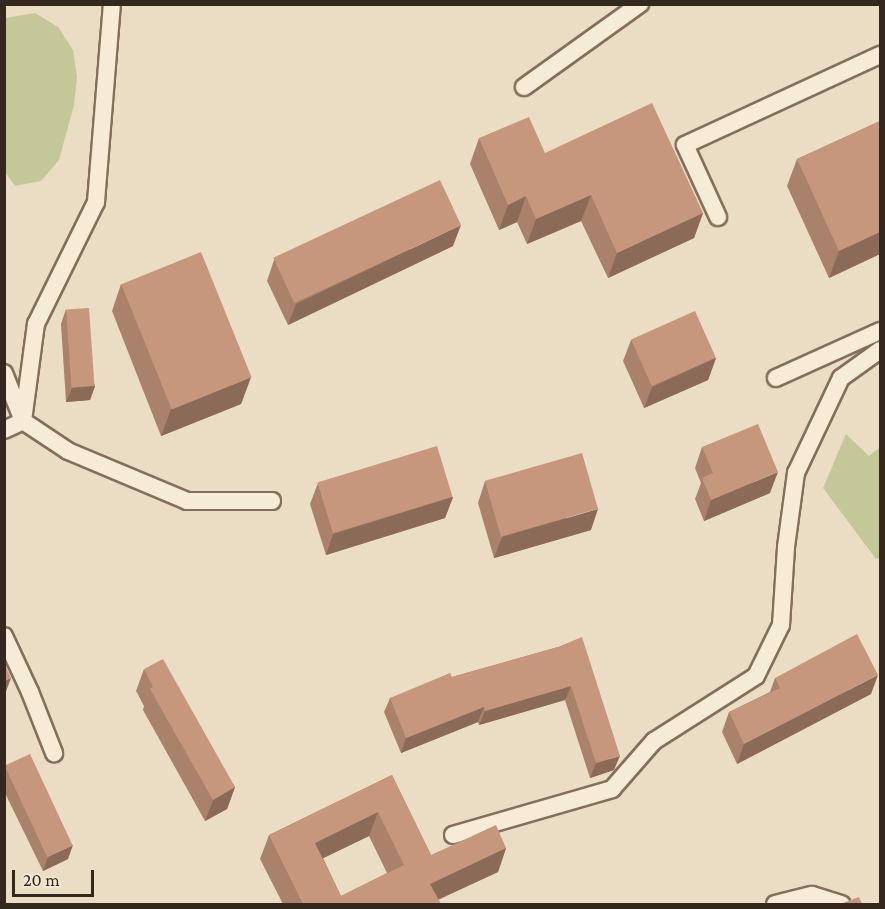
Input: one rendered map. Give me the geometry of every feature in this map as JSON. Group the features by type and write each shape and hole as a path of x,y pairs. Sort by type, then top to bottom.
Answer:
{"lane":[{"path":"23,421 36,324 96,202 111,4"},
{"path":"524,87 640,4"},
{"path":"718,217 685,145 880,55"},
{"path":"776,378 880,331"},
{"path":"453,836 612,789 654,741 756,676 781,625 786,547 796,473 841,378 880,350"},
{"path":"4,373 23,421 68,452 187,501 272,501"},
{"path":"4,430 23,421"},
{"path":"4,636 30,692 54,753"},
{"path":"775,904 812,895 842,904"}],"green space":[{"path":"35,13 58,27 73,50 77,77 74,105 59,160 41,181 15,186 5,172 5,18"},
{"path":"846,434 869,456 880,447 880,558 876,559 823,488"}],"building":[{"path":"652,103 703,213 617,253 591,195 536,219 526,196 508,205 479,138 529,117 545,153"},
{"path":"880,121 880,232 839,251 797,159"},
{"path":"440,180 461,225 294,303 273,258"},
{"path":"201,252 252,377 172,409 121,284"},
{"path":"89,308 94,386 71,387 66,310"},
{"path":"695,311 716,358 652,386 631,339"},
{"path":"758,424 778,472 711,500 702,478 713,473 702,447"},
{"path":"437,446 452,497 333,533 317,483"},
{"path":"582,453 598,509 501,537 485,481"},
{"path":"857,634 878,675 744,744 729,712 780,688 775,678"},
{"path":"582,637 620,756 596,763 571,686 485,711 484,707 406,738 390,698 450,673 452,677 558,647"},
{"path":"163,659 235,787 213,800 150,689 153,687 144,669"},
{"path":"4,663 11,678 4,681"},
{"path":"30,754 73,846 47,857 5,766"},
{"path":"392,775 431,855 496,825 506,848 430,884 441,904 303,904 269,835","holes":["378,812 404,865 341,896 315,843"]},
{"path":"859,897 862,904 840,904"}]}
